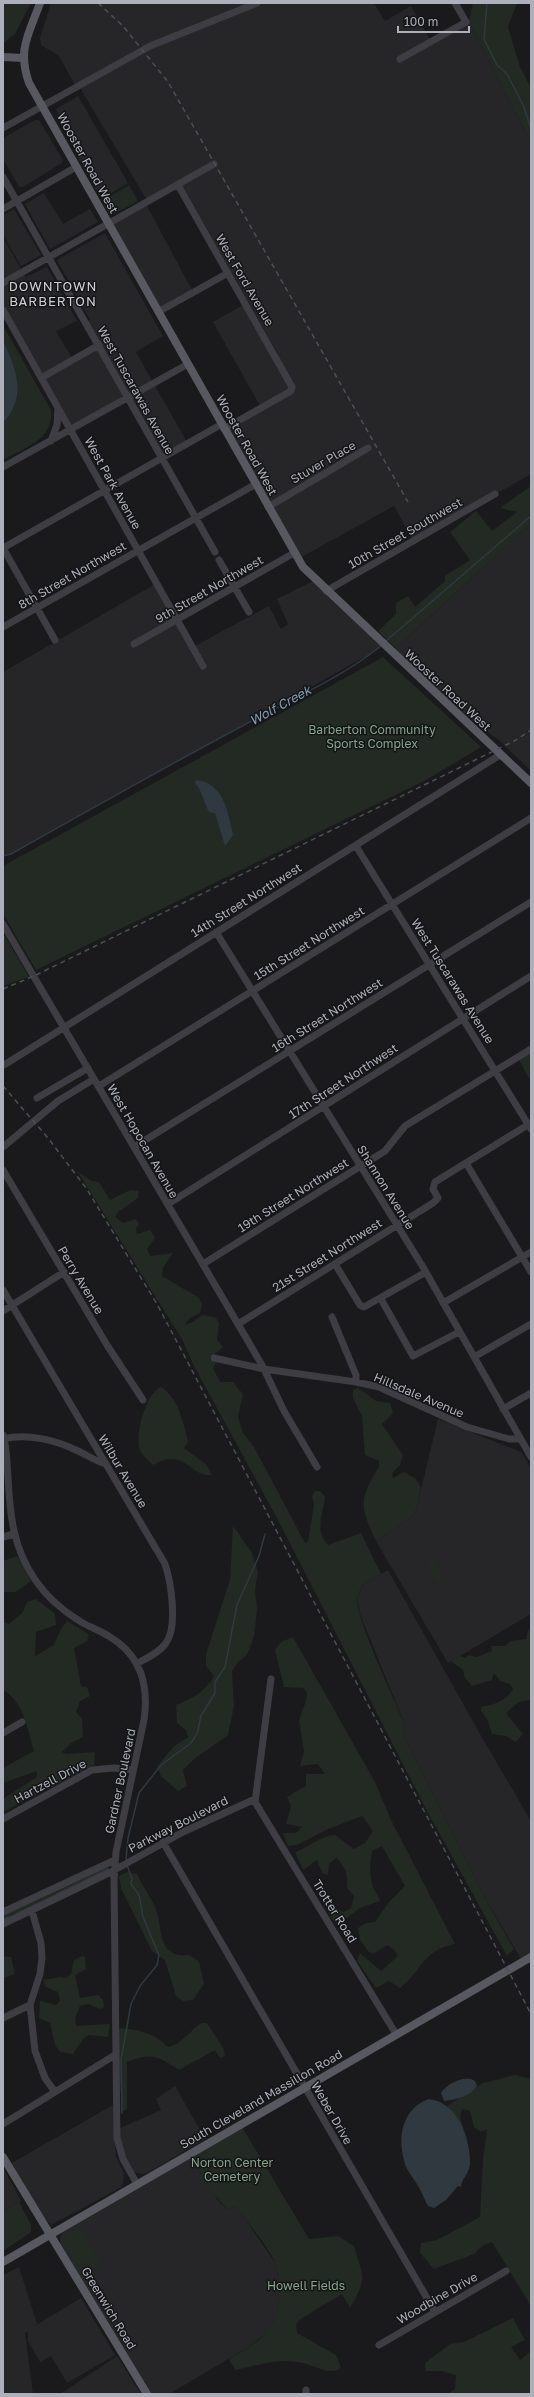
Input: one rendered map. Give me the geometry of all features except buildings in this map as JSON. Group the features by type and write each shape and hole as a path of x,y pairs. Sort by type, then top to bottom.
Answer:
{"main road":[{"path":"3,57 23,58 26,38 39,4"},
{"name":"Wooster Road West","path":"23,58 30,83 42,106 294,553 306,571 531,784"},
{"name":"South Cleveland Massillon Road","path":"3,2262 531,1957"},
{"name":"Greenwich Road","path":"3,2157 146,2394"}],"street":[{"path":"3,128 136,53 165,39 257,3"},
{"path":"400,59 466,22 455,3"},
{"path":"3,283 214,164"},
{"path":"3,209 76,167"},
{"name":"West Tuscarawas Avenue","path":"3,177 215,552"},
{"name":"West Ford Avenue","path":"178,185 292,387 292,392 223,427"},
{"path":"158,312 228,273"},
{"name":"West Park Avenue","path":"3,310 178,619 203,666"},
{"path":"42,378 99,346"},
{"path":"3,467 188,364"},
{"path":"51,441 57,425 58,407"},
{"path":"55,640 3,548 162,458 223,427"},
{"name":"Stuver Place","path":"268,507 368,448"},
{"name":"8th Street Northwest","path":"3,627 256,484"},
{"name":"10th Street Southwest","path":"326,591 494,494"},
{"name":"9th Street Northwest","path":"134,644 294,553"},
{"path":"219,560 249,612"},
{"name":"14th Street Northwest","path":"4,1065 63,1026 356,846 500,755"},
{"name":"15th Street Northwest","path":"98,1086 531,818"},
{"name":"West Tuscarawas Avenue","path":"356,846 530,1125"},
{"name":"16th Street Northwest","path":"134,1147 531,902"},
{"name":"West Hopocan Avenue","path":"3,924 238,1324 264,1369 284,1411 317,1467"},
{"name":"Shannon Avenue","path":"216,932 426,1272 531,1457"},
{"name":"17th Street Northwest","path":"168,1204 324,1108 369,1076 531,976"},
{"name":"19th Street Northwest","path":"203,1264 388,1149 406,1126 531,1049"},
{"path":"37,1098 88,1068"},
{"path":"3,1147 39,1115 94,1079"},
{"name":"21st Street Northwest","path":"238,1324 437,1200 433,1189 435,1182 530,1125"},
{"path":"466,1163 531,1272"},
{"name":"Perry Avenue","path":"3,1170 142,1400"},
{"path":"443,1303 531,1252"},
{"path":"335,1264 360,1305 364,1307 370,1305 426,1272"},
{"path":"3,1311 64,1272"},
{"name":"Wilbur Avenue","path":"3,1290 161,1558 170,1581 170,1636 162,1648 138,1664"},
{"path":"380,1299 413,1356 459,1332"},
{"path":"332,1316 356,1375 356,1382"},
{"path":"474,1357 531,1324"},
{"name":"Hillsdale Avenue","path":"214,1358 264,1369 356,1382 379,1387 467,1427 509,1439 520,1439"},
{"path":"503,1409 531,1393"},
{"path":"3,1437 25,1437 49,1441 69,1447 106,1464"},
{"name":"Gardner Boulevard","path":"3,1437 14,1534 32,1575 50,1597 79,1621 117,1641 138,1664 145,1685 146,1702 114,1870 117,2142 123,2161 137,2184"},
{"path":"3,1537 14,1534"},
{"path":"255,1799 268,1717 271,1679"},
{"path":"3,1733 22,1722"},
{"name":"Hartzell Drive","path":"3,1819 92,1770 114,1768 133,1770"},
{"name":"Parkway Boulevard","path":"3,1924 114,1870 163,1842 247,1801 255,1799"},
{"name":"Trotter Road","path":"255,1799 256,1804 396,2034"},
{"name":"Weber Drive","path":"163,1842 435,2312"},
{"name":"Parkway Boulevard","path":"3,1912 115,1860"},
{"path":"32,1911 41,1943 42,1958 40,1974 30,2005 35,2051 44,2074 55,2092"},
{"path":"3,2018 30,2005"},
{"path":"3,2124 115,2055"},
{"name":"Woodbine Drive","path":"379,2345 506,2271"}],"shaded area":[{"path":"51,3 374,3 385,21 411,6 431,41 469,21 531,143 531,474 413,541 394,506 298,559 224,429 291,391 275,357 278,354 181,183 148,202 80,88 145,50 142,46 75,85 59,56 41,45 40,38"},
{"path":"78,96 128,183 102,199 79,160 56,109"},
{"path":"35,120 39,120 63,160 62,163 23,187 19,187 3,159 3,138"},
{"path":"44,193 63,224 90,209 98,222 50,249 25,204"},
{"path":"146,204 193,292 158,312 108,224"},
{"path":"14,209 41,255 21,266 3,235 3,215"},
{"path":"105,233 163,336 136,352 188,444 162,458 127,397 71,430 3,310 3,237 52,324 26,277 47,267 77,321 56,331 73,360 98,345 85,321 90,320 57,260"},
{"path":"243,305 290,388 260,406 213,322"},
{"path":"3,341 15,373 17,393 15,403 3,423"},
{"path":"531,526 531,771 500,741 470,719 395,649 519,534"},
{"path":"315,580 382,644 370,654 11,854 3,856 3,672 157,583 193,647 269,606 281,629 288,624 277,599"},
{"path":"196,780 205,782 213,787 223,800 233,835 225,846 215,813 209,812 195,783"},
{"path":"438,1419 521,1452 531,1468 531,1614 448,1663 376,1541 415,1514"},
{"path":"388,1570 480,1734 531,1821 531,1953 521,1959 484,1896 403,1734 404,1723 360,1614 357,1598 363,1584"},
{"path":"471,2079 475,2081 477,2086 471,2092 453,2100 444,2101 441,2093 446,2087 458,2080"},
{"path":"175,2086 205,2139 149,2172 143,2174 132,2172 125,2161 118,2129 161,2110 156,2099"},
{"path":"429,2099 448,2107 455,2115 465,2134 470,2155 470,2165 461,2187 458,2186 446,2200 434,2208 428,2206 409,2173 405,2164 401,2145 407,2117 412,2110"},
{"path":"113,2105 116,2157 124,2173 123,2184 120,2188 51,2225 39,2212 10,2164"},
{"path":"190,2158 220,2203 227,2209 234,2207 239,2210 276,2264 280,2290 277,2315 269,2331 249,2347 169,2394 149,2394 60,2245 60,2238 62,2233"},
{"path":"3,2167 21,2201 3,2211"},
{"path":"19,2267 37,2324 33,2327 81,2298 115,2355 67,2383 51,2356 40,2362 28,2341 28,2331 25,2333 33,2394 3,2394 3,2275"},
{"path":"117,2356 141,2394 60,2394"}],"green space":[{"path":"3,3 31,3 15,34 3,43"},
{"path":"473,3 517,3 508,27 520,67 531,88 531,143 469,21"},
{"path":"129,185 138,201 110,216 102,201"},
{"path":"3,325 51,410 51,420 48,429 43,436 29,446 3,460"},
{"path":"531,486 531,526 519,534 396,648 378,631 396,614 396,603 408,596 415,607 445,581 445,576 470,560 450,532 476,511 492,531 517,512 500,508"},
{"name":"Barberton Community Sports Complex","path":"383,657 481,747 426,780 36,970 3,914 3,866"},
{"path":"3,933 29,977 3,986"},
{"path":"531,1052 531,1082 519,1060"},
{"path":"78,1172 92,1181 99,1182 110,1200 130,1190 138,1191 138,1198 118,1212 115,1217 123,1223 136,1219 139,1223 136,1229 137,1234 150,1230 155,1238 147,1249 150,1256 173,1253 163,1268 162,1276 199,1298 202,1305 200,1313 190,1318 185,1324 191,1323 203,1315 216,1318 219,1323 217,1340 223,1347 209,1359 216,1363 213,1368 220,1382 233,1382 243,1394 238,1417 243,1433 254,1447 305,1543 308,1541 314,1505 312,1496 315,1491 320,1491 325,1497 320,1528 321,1534 328,1545 361,1533 381,1574 363,1584 358,1595 358,1608 362,1622 376,1659 404,1723 403,1734 484,1896 514,1949 507,1956 427,1811 279,1522 194,1366 183,1341"},
{"path":"161,1387 167,1391 176,1404 188,1442 184,1448 207,1465 212,1475 205,1475 187,1464 172,1459 164,1460 153,1465 140,1451 140,1426 146,1406 151,1397"},
{"path":"358,1388 376,1401 390,1403 393,1413 382,1424 403,1455 400,1465 392,1473 393,1478 404,1472 415,1478 421,1488 415,1514 376,1541 364,1511 364,1504 367,1488 379,1467 379,1461 365,1455 362,1416 353,1398 353,1390"},
{"path":"233,1526 251,1551 258,1572 255,1589 257,1610 254,1636 247,1655 238,1662 232,1671 234,1706 228,1735 194,1759 183,1770 187,1786 178,1791 161,1776 157,1767 173,1747 188,1737 186,1730 177,1723 176,1705 198,1694 207,1686 214,1676 206,1666 206,1654 230,1580"},
{"path":"17,1556 31,1581 15,1592 3,1592 3,1561"},
{"path":"429,1562 435,1562 445,1580 437,1583 428,1567"},
{"path":"36,1599 55,1614 56,1625 36,1632 35,1656 54,1645 61,1629 67,1621 89,1634 87,1641 74,1648 81,1686 87,1687 90,1696 80,1701 76,1712 82,1719 83,1737 71,1743 62,1752 66,1754 95,1752 94,1765 3,1812 3,1799 37,1777 37,1771 3,1783 3,1768 34,1751 21,1710 12,1697 5,1691 3,1695 3,1622 9,1624 23,1612 27,1602"},
{"path":"531,1629 531,1700 519,1702 506,1713 523,1734 516,1742 506,1736 492,1734 488,1721 481,1711 481,1707 503,1700 507,1697 513,1689 510,1684 500,1681 496,1675 493,1674 492,1680 472,1686 465,1678 463,1670 451,1661 460,1656 465,1658 469,1655 477,1657 492,1651 491,1646 505,1646 511,1641 526,1639 528,1630"},
{"path":"293,1637 375,1782 391,1820 455,1944 435,1951 400,1988 389,1981 376,1988 357,1961 360,1953 381,1971 398,1956 388,1945 374,1953 369,1952 360,1940 358,1928 366,1923 375,1922 389,1902 405,1886 382,1846 372,1851 370,1864 372,1883 380,1901 360,1908 338,1925 333,1921 328,1911 334,1906 343,1912 351,1908 354,1896 347,1888 347,1875 342,1864 336,1858 329,1864 328,1875 322,1873 317,1860 303,1870 295,1852 324,1837 335,1835 354,1849 365,1843 373,1831 362,1816 328,1829 297,1845 288,1846 283,1833 296,1833 302,1827 286,1824 291,1806 287,1797 306,1786 306,1774 325,1774 318,1764 300,1766 304,1752 299,1720 306,1701 307,1693 303,1688 284,1687 275,1650 281,1642"},
{"path":"107,1867 109,1869 3,1921 3,1914 40,1899"},
{"path":"127,1872 137,1874 153,1903 158,1915 163,1940 166,1947 171,1952 178,1955 189,1955 199,1961 204,1984 193,2000 183,2001 176,1996 165,1960 152,1951 121,1888 119,1876"},
{"path":"3,1956 11,1957 15,1974 3,1978"},
{"path":"82,1956 85,1957 86,1969 75,1975 80,1998 98,1995 103,2000 104,2007 100,2009 88,2004 80,2006 75,2018 76,2026 110,2024 108,2037 89,2035 83,2039 73,2054 60,2052 55,2045 50,2023 39,2018 40,2001 56,2005 60,2001 58,1992 46,1987 43,1980 61,1977 66,1978 71,1974 74,1960"},
{"path":"202,2023 207,2023 223,2048 225,2056 220,2058 215,2050 179,2070 166,2061 149,2056 127,2062 127,2109 122,2111 117,2032 121,2028 141,2031 152,2035 168,2047 173,2046"},
{"path":"515,2075 531,2079 531,2306 492,2242 482,2246 474,2254 434,2269 420,2253 421,2243 437,2240 480,2217 483,2160 487,2129 481,2132 474,2127 470,2111 462,2109 460,2118 468,2141 447,2106 483,2083"},
{"path":"242,2127 309,2239 338,2236 354,2246 361,2272 362,2283 350,2308 342,2294 299,2320 296,2325 297,2333 336,2355 341,2368 337,2370 328,2371 303,2363 285,2361 235,2370 229,2359 257,2342 270,2328 275,2319 279,2297 277,2271 272,2256 239,2210 234,2207 227,2209 213,2193 190,2158"},
{"path":"19,2202 31,2225 31,2232 3,2251 3,2211"},
{"path":"82,2226 82,2231 102,2263 84,2274 84,2278 81,2279 63,2244 67,2234"},
{"path":"513,2318 525,2340 511,2347 520,2360 531,2351 531,2394 448,2394 455,2389 456,2375 442,2371 426,2371 425,2363 450,2344 464,2342"}],"waterway":[{"name":"Wolf Creek","path":"487,3 484,39 497,65 507,74 524,107 531,129"},
{"name":"Wolf Creek","path":"386,641 531,516"},
{"name":"Wolf Creek","path":"3,856 11,854 187,756 316,688 367,657 382,645"},
{"path":"126,1860 128,1838 139,1793 161,1765 191,1743 197,1734 201,1716 215,1693 215,1682 225,1667 237,1605 259,1556 265,1534"},
{"path":"122,2113 121,2060 131,2004 140,1986 157,1965 159,1955 143,1917 139,1895 131,1884 132,1879 127,1865"},
{"path":"57,1894 108,1869"},
{"path":"16,1914 52,1897"},
{"path":"3,1919 9,1917"}],"railway":[{"path":"98,3 123,26 168,82 408,502"},
{"path":"3,989 34,976 516,740 531,730"},
{"path":"3,1086 48,1138 86,1188 157,1304 531,2014"}],"district":[{"name":"DOWNTOWN BARBERTON","path":"53,294"}],"park label":[{"name":"Norton Center Cemetery","path":"232,2169"},
{"name":"Howell Fields","path":"306,2285"}]}
